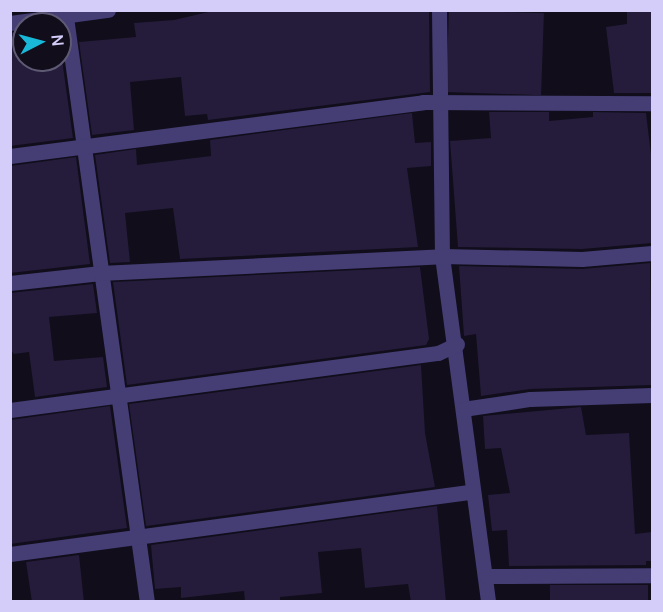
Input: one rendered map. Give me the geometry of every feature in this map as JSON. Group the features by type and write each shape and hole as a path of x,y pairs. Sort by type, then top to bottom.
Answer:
{"street":[{"path":"72,16 108,10"},
{"path":"439,10 442,102 442,256 457,344 471,492 486,576 488,602"},
{"path":"72,69 81,147 120,394 147,602"},
{"path":"10,156 442,102 652,103"},
{"path":"10,283 100,273 442,256 582,259 652,254"},
{"path":"10,410 438,353 457,344"},
{"path":"463,409 530,399 652,394"},
{"path":"10,554 471,492"},
{"path":"486,576 652,575"}],"building":[{"path":"217,10 429,10 430,92 208,120 207,114 185,116 181,77 130,82 134,130 92,135 79,42 136,37 134,23 174,20"},
{"path":"449,10 544,13 541,95 446,92"},
{"path":"627,10 652,10 652,93 614,93 606,27 627,24"},
{"path":"10,33 12,33 12,72 64,72 73,138 10,146"},
{"path":"489,112 549,112 549,121 593,117 593,112 646,113 652,163 652,243 582,249 458,247 450,141 491,138"},
{"path":"412,113 415,143 431,142 431,166 407,168 418,247 180,259 173,208 125,213 130,262 110,263 95,155 136,149 137,165 211,156 210,140"},
{"path":"76,157 90,264 10,273 10,166"},
{"path":"650,263 652,385 530,389 481,396 476,334 464,336 459,266 582,269"},
{"path":"420,267 429,339 426,345 127,385 113,282"},
{"path":"93,284 97,313 49,317 54,361 103,357 107,387 35,397 29,352 14,354 10,349 10,293"},
{"path":"421,365 425,433 435,487 146,526 129,404"},
{"path":"110,406 127,528 10,544 10,420"},
{"path":"581,407 586,435 629,433 635,534 652,532 652,561 646,561 646,565 509,566 507,530 492,531 488,495 510,493 501,448 485,449 483,416"},
{"path":"437,506 446,602 411,602 408,584 365,588 361,548 318,552 322,593 280,597 280,602 245,602 244,591 181,598 181,587 155,589 151,545"},
{"path":"79,555 84,602 32,602 26,562"},
{"path":"550,585 648,585 648,602 550,602"}]}
